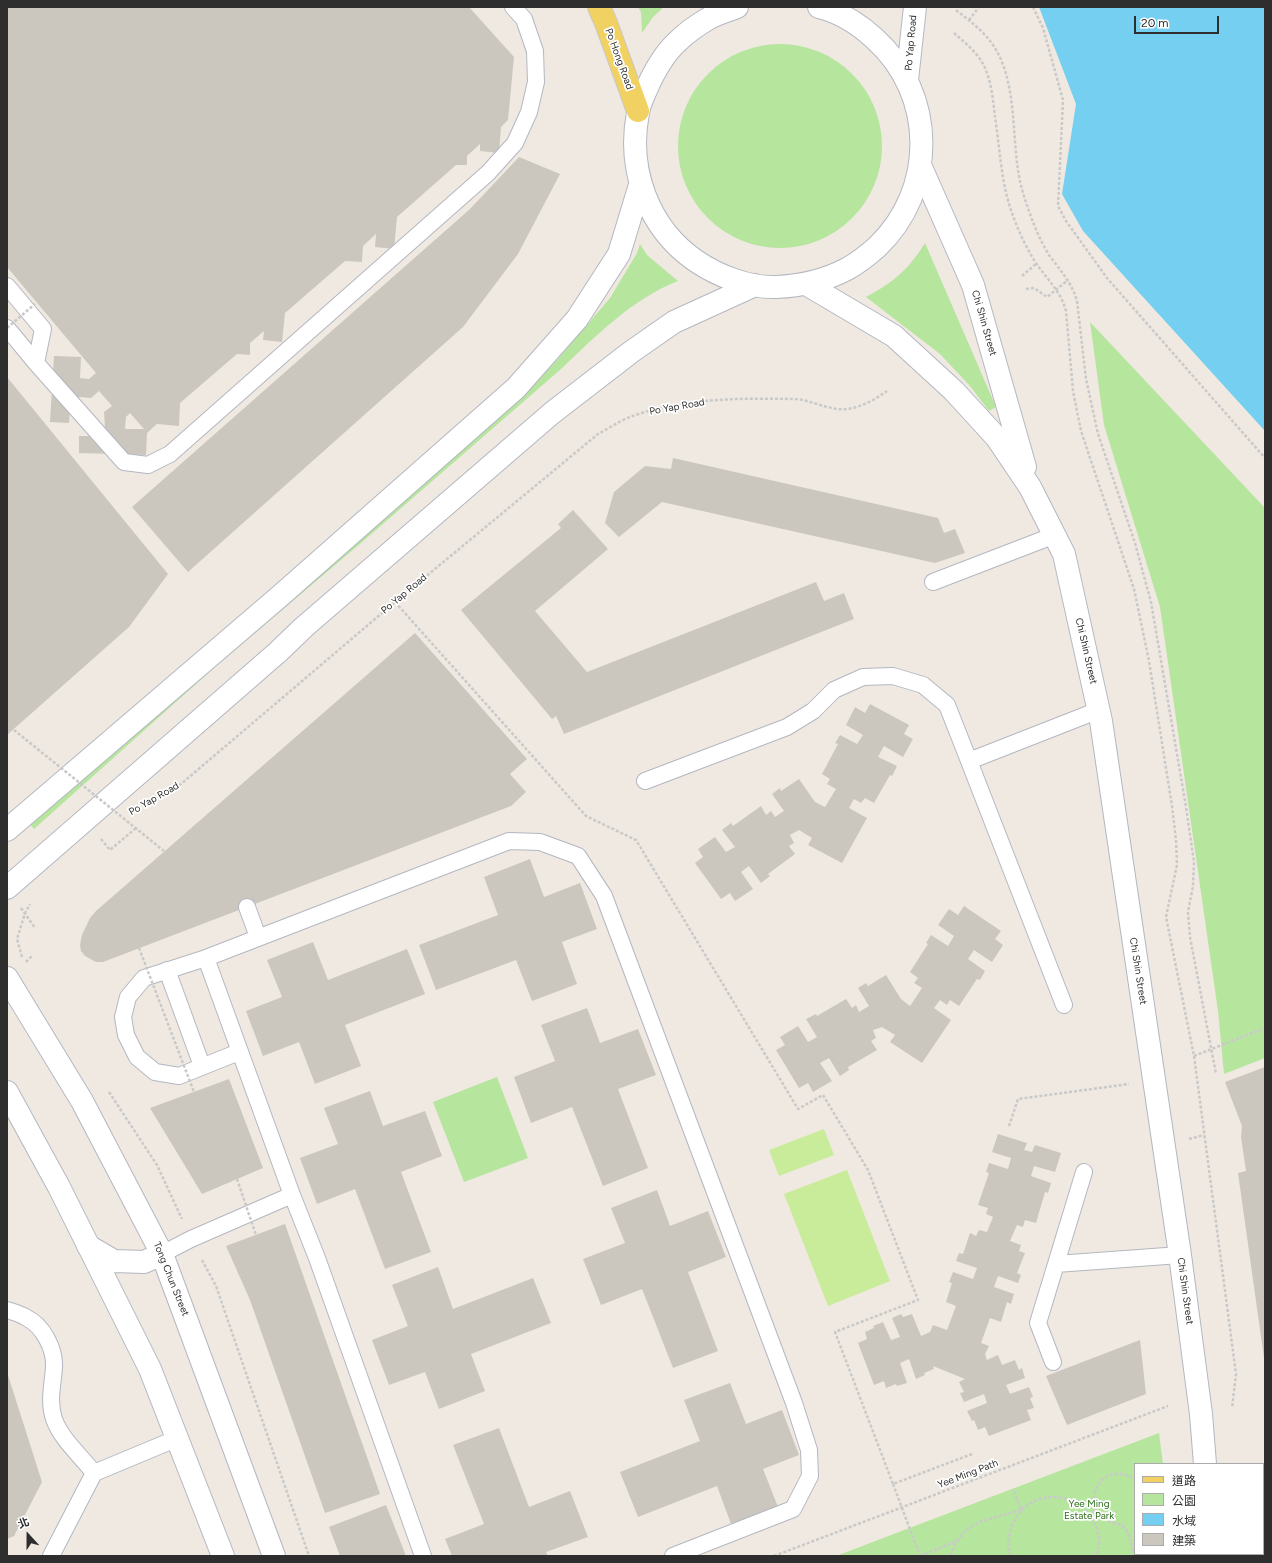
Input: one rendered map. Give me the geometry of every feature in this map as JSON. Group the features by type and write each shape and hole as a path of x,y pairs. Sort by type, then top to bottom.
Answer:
{"main road":[{"name":"Po Hong Road","path":"599,7 638,111"}],"street":[{"name":"Po Yap Road","path":"736,7 707,19 676,43 652,74 638,111 634,142 635,160 640,185 651,211 666,234 685,254 708,269 732,279 755,285 774,287 806,284 847,269 867,256 884,240 907,207 920,165 922,136 918,107 907,80 888,50 861,26 829,9 819,7"},
{"name":"Po Yap Road","path":"907,80 914,7"},
{"name":"Chi Shin Street","path":"920,165 973,285 1030,487"},
{"name":"Po Yap Road","path":"7,830 285,591 516,388 577,319 619,254 640,185"},
{"name":"Chi Shin Street","path":"806,284 894,336 954,391 997,438 1030,487 1064,554 1099,710 1180,1255 1201,1414 1205,1463"},
{"path":"7,888 278,652 304,627 552,413 631,352 674,322 755,285"},
{"name":"Tong Chun Street","path":"7,978 82,1102 162,1254 274,1556"},
{"path":"7,1092 59,1187 150,1369 223,1556"},
{"path":"88,1246 114,1261 144,1262 162,1254"}],"lane":[{"path":"7,328 124,462 148,466 170,454 488,173 514,144 530,112 536,82 535,51 524,19 513,7"},
{"path":"7,286 44,329 36,363"},
{"path":"933,582 1055,535"},
{"path":"645,781 787,727 812,711 834,690 863,677 893,676 923,685 947,705 1064,1005"},
{"path":"969,761 1099,710"},
{"path":"240,1052 180,1076 156,1072 137,1057 126,1035 123,1017 128,997 144,978 206,958 509,841 540,842 578,856 604,896 794,1402 809,1450 810,1476 793,1509 673,1556"},
{"path":"247,907 258,937"},
{"path":"206,958 292,1195 317,1258 423,1556"},
{"path":"167,970 202,1066"},
{"path":"1052,1362 1038,1323 1084,1172"},
{"path":"162,1254 191,1239 292,1195"},
{"path":"1056,1264 1180,1255"},
{"path":"7,1310 28,1318 42,1331 51,1347 54,1366 51,1384 51,1401 54,1418 62,1434 94,1473"},
{"path":"51,1556 94,1473 178,1438"}],"path":[{"path":"969,20 979,7"},
{"path":"1033,7 1043,28 1063,100 1058,206 1066,221 1108,278 1265,458"},
{"path":"956,10 979,28 995,48 1005,71 1011,106 1018,172 1025,198 1039,237 1049,254 1068,280 1077,301 1086,379 1098,434 1135,544 1151,602 1194,862 1193,886 1188,912 1190,937 1216,1074"},
{"path":"954,33 967,44 980,60 988,78 993,98 1007,196 1012,214 1037,264 1063,298 1066,311 1073,391 1081,431 1134,589 1143,630 1172,806 1176,840 1177,864 1166,917 1194,1056 1236,1374 1232,1408"},
{"path":"1022,276 1037,264"},
{"path":"1026,289 1034,288 1047,297 1068,280"},
{"path":"7,328 35,304"},
{"name":"Po Yap Road","path":"142,807 181,784 395,602 598,434 629,418 664,407 713,400 795,399 838,409 854,408 867,404 887,391"},
{"path":"395,602 586,816 636,840 798,1109 823,1095 868,1170 918,1300 835,1332 920,1556 956,1541"},
{"path":"14,730 164,850"},
{"name":"Po Yap Road","path":"122,818 128,814"},
{"path":"110,850 136,828"},
{"path":"24,964 16,939 25,913 31,902"},
{"path":"25,913 35,928"},
{"path":"140,948 194,1092"},
{"path":"1194,1056 1265,1028"},
{"path":"1010,1126 1018,1100 1131,1084"},
{"path":"237,1179 256,1235"},
{"name":"Yee Ming Path","path":"774,1556 1168,1406"},
{"path":"893,1484 972,1454"},
{"path":"1134,1479 1124,1474 1112,1474 1102,1480 1094,1496 1096,1509 1104,1518 1123,1527 1132,1542 1134,1556"},
{"path":"1013,1489 1021,1510"},
{"path":"951,1556 956,1541 966,1530 979,1522 1021,1510 1034,1501 1049,1496 1065,1497 1079,1504 1090,1515 1097,1528 1099,1544 1096,1556"},
{"path":"1090,1515 1096,1509"},
{"path":"1011,1556 1008,1538 1012,1523 1021,1510"}],"green space":[{"path":"638,7 664,7 653,17 642,33 641,12"},
{"path":"780,44 800,46 828,56 845,67 859,81 874,107 880,126 882,146 880,166 870,194 859,211 845,225 819,240 800,246 780,248 760,246 732,236 715,225 701,211 686,185 680,166 678,146 680,126 690,98 701,81 715,67 741,52 760,46"},
{"path":"925,243 996,407 989,411 970,386 940,354 866,297 885,286 900,274 913,261"},
{"path":"640,244 647,255 678,281 645,298 615,319 561,369 361,543 215,667 34,829 29,823 552,366 610,298 637,253"},
{"path":"1090,322 1265,508 1265,1058 1224,1074 1218,1011 1160,607 1104,425"},
{"path":"497,1077 528,1158 464,1182 433,1102"},
{"path":"824,1129 834,1155 779,1176 769,1150"},
{"path":"847,1170 890,1281 828,1306 784,1194"},
{"name":"Yee Ming Estate Park","path":"1159,1433 1163,1463 1134,1463 1134,1555 1165,1556 836,1556"}],"water":[{"path":"1039,7 1265,7 1265,431 1083,231 1062,194 1076,104"}],"building":[{"path":"7,7 469,7 514,57 508,120 501,127 499,153 480,151 480,144 467,156 467,165 456,165 397,217 394,249 375,247 376,234 363,246 362,262 345,261 285,313 282,342 263,340 264,331 250,343 250,355 237,354 180,403 179,426 157,424 147,433 146,455 79,453 79,436 90,436 90,428 105,428 104,412 112,406 99,391 91,398 79,397 78,411 70,411 69,423 50,422 54,356 81,357 80,378 89,379 96,373 7,267","holes":["130,413 144,429 125,429 126,417"]},
{"path":"519,157 560,174 518,254 463,327 188,572 132,507 470,209"},
{"path":"7,377 168,574 129,627 7,735"},
{"path":"673,458 938,518 944,533 955,529 965,553 935,563 662,502 619,537 605,523 614,492 645,466 671,469"},
{"path":"573,510 608,549 535,611 587,672 816,582 824,601 844,593 854,619 564,734 556,716 552,719 461,610 561,528 558,524"},
{"path":"415,633 527,759 510,774 526,792 511,806 103,962 96,962 85,956 81,951 80,945 82,935 90,918 96,911"},
{"path":"870,704 909,725 904,734 913,739 903,757 884,746 878,757 897,766 874,803 865,798 861,803 854,799 849,808 867,818 842,863 808,845 812,838 799,830 790,835 794,843 789,846 795,854 768,874 770,876 761,883 749,866 741,872 753,889 735,901 730,893 721,899 695,863 703,857 698,849 715,837 726,852 735,847 722,830 731,823 733,826 761,806 766,815 771,811 775,817 784,811 772,794 780,788 781,791 799,779 815,802 825,807 836,789 827,784 830,779 822,774 838,744 835,743 840,735 857,744 863,735 846,725 855,707 865,713"},
{"path":"530,859 544,897 580,883 597,929 562,942 577,984 532,1001 516,960 436,990 419,945 498,915 484,877"},
{"path":"964,906 1001,931 995,939 1003,945 992,962 974,950 968,959 985,971 980,980 977,979 959,1006 950,1000 947,1005 940,1000 934,1008 951,1020 922,1063 890,1042 895,1035 882,1027 873,1030 876,1038 871,1041 877,1050 848,1067 849,1070 840,1076 829,1058 820,1063 832,1081 813,1092 808,1083 799,1088 776,1050 785,1045 780,1037 798,1026 808,1042 817,1037 806,1019 816,1014 817,1016 846,999 852,1008 856,1005 859,1012 869,1006 858,988 866,983 868,986 886,975 901,999 910,1006 922,988 914,983 918,978 910,972 928,944 926,943 931,935 948,946 954,936 938,925 949,909 958,915"},
{"path":"313,942 328,980 407,949 425,994 345,1025 361,1066 315,1084 299,1042 263,1056 246,1011 282,997 267,960"},
{"path":"587,1008 600,1043 638,1029 656,1075 618,1089 648,1168 603,1186 572,1107 531,1123 514,1077 555,1061 541,1025"},
{"path":"1265,1067 1264,1358 1238,1173 1246,1171 1241,1137 1242,1126 1225,1082"},
{"path":"229,1079 263,1168 202,1194 150,1108"},
{"path":"370,1091 383,1126 425,1111 442,1156 401,1172 431,1252 385,1269 355,1189 317,1204 300,1158 338,1144 324,1108"},
{"path":"998,1134 1027,1143 1024,1150 1032,1152 1035,1145 1061,1153 1055,1172 1034,1166 1031,1176 1051,1183 1048,1193 1045,1192 1036,1223 1025,1220 1023,1227 1017,1225 1010,1241 1021,1245 1019,1251 1025,1253 1017,1273 1021,1275 1018,1283 998,1276 994,1287 1014,1294 1011,1304 1007,1302 1001,1322 990,1318 981,1343 989,1346 985,1354 987,1360 998,1355 1002,1365 1015,1360 1019,1370 1022,1368 1025,1378 1006,1385 1010,1394 1029,1387 1033,1397 1030,1398 1034,1408 1027,1410 1031,1420 989,1436 985,1427 978,1430 974,1420 972,1421 967,1411 987,1403 984,1394 964,1402 960,1393 964,1392 959,1382 965,1379 933,1366 934,1369 924,1373 925,1375 916,1379 909,1359 900,1363 907,1383 897,1386 896,1384 886,1388 884,1381 874,1385 858,1343 867,1339 865,1332 874,1328 873,1326 883,1322 891,1340 900,1337 892,1318 901,1314 903,1317 912,1314 921,1336 930,1332 933,1325 947,1330 956,1306 946,1302 952,1283 949,1282 953,1272 973,1279 977,1268 956,1261 959,1253 963,1254 970,1233 976,1236 979,1230 987,1232 993,1217 986,1214 988,1208 978,1205 989,1173 986,1172 989,1163 1008,1169 1011,1158 992,1152"},
{"path":"657,1190 670,1226 708,1211 726,1257 688,1272 718,1351 673,1368 642,1289 601,1305 583,1259 625,1243 611,1208"},
{"path":"285,1224 380,1494 325,1513 250,1300 226,1246"},
{"path":"438,1267 453,1309 533,1278 551,1323 471,1354 485,1391 439,1409 425,1372 389,1385 372,1340 408,1326 392,1285"},
{"path":"1140,1340 1146,1394 1067,1425 1046,1376"},
{"path":"7,1372 42,1482 14,1536 7,1539"},
{"path":"730,1383 746,1424 782,1410 799,1455 763,1469 778,1507 731,1524 717,1486 638,1517 620,1472 700,1441 684,1400"},
{"path":"499,1428 529,1507 570,1491 588,1537 546,1552 548,1556 452,1556 445,1539 484,1524 453,1445"},
{"path":"386,1505 406,1556 340,1556 329,1527"}]}
